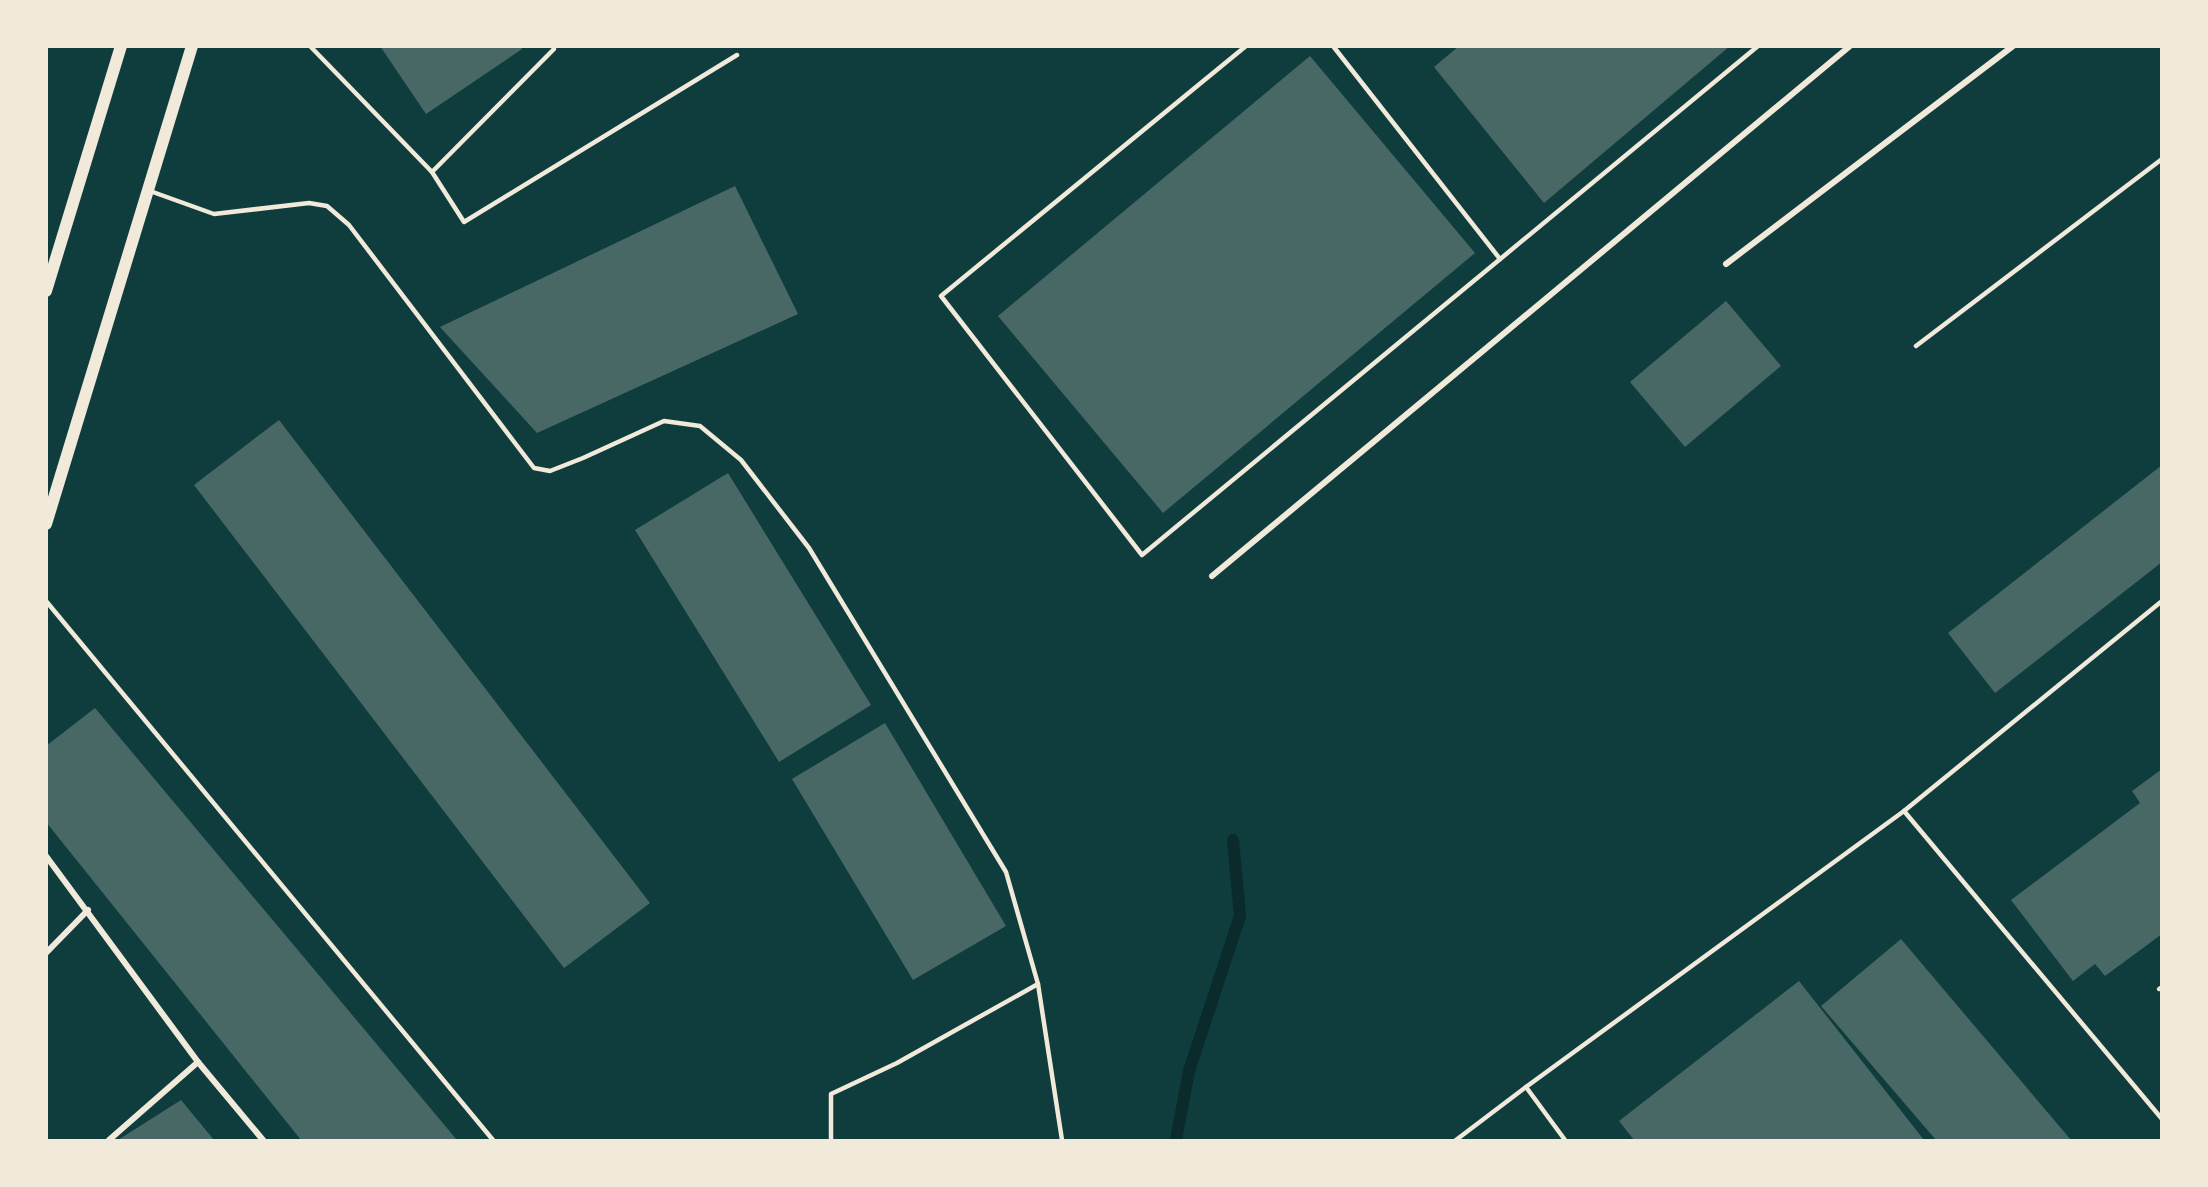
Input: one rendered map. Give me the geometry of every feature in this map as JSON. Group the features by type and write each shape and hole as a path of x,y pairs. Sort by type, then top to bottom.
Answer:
{"main road":[{"path":"46,291 121,46"},
{"path":"46,524 192,46"}],"street":[{"path":"1212,576 1850,46"},
{"path":"1726,264 2013,46"},
{"path":"46,856 198,1062 263,1140"},
{"path":"46,953 88,910"},
{"path":"109,1140 198,1062"}],"lane":[{"path":"310,46 432,172 464,222 736,55"},
{"path":"432,172 554,49 553,46"},
{"path":"1246,46 941,297 1142,555 1758,46"},
{"path":"1333,46 1500,259"},
{"path":"1916,346 2162,159"},
{"path":"148,191 214,214 309,202 327,206 349,225 534,468 550,471 664,421 700,426 741,460 809,548 1006,872 1038,984 1062,1140"},
{"path":"46,601 494,1140"},
{"path":"1456,1140 1904,811 2162,601"},
{"path":"1904,811 2162,1119"},
{"path":"831,1140 831,1094 897,1063 1038,984"},
{"path":"1526,1087 1565,1140"}],"building":[{"path":"380,46 520,46 522,49 426,114"},
{"path":"1459,46 1730,46 1544,203 1434,67"},
{"path":"1310,56 1475,253 1163,513 998,316"},
{"path":"735,186 798,314 537,433 440,327"},
{"path":"1726,301 1781,366 1685,447 1630,382"},
{"path":"279,420 650,903 564,968 194,485"},
{"path":"2162,465 2162,562 1995,693 1948,633"},
{"path":"728,473 871,705 779,762 635,530"},
{"path":"95,708 457,1140 301,1140 46,822 46,746"},
{"path":"885,723 1006,926 913,980 792,779"},
{"path":"2162,769 2162,934 2105,976 2095,964 2073,981 2011,900 2140,803 2132,791"},
{"path":"1901,939 2071,1140 1936,1140 1821,1006"},
{"path":"1799,981 1924,1140 1634,1140 1619,1121"},
{"path":"181,1100 214,1140 118,1140"}],"waterway":[{"path":"1176,1140 1189,1071 1240,916 1233,840"}]}
